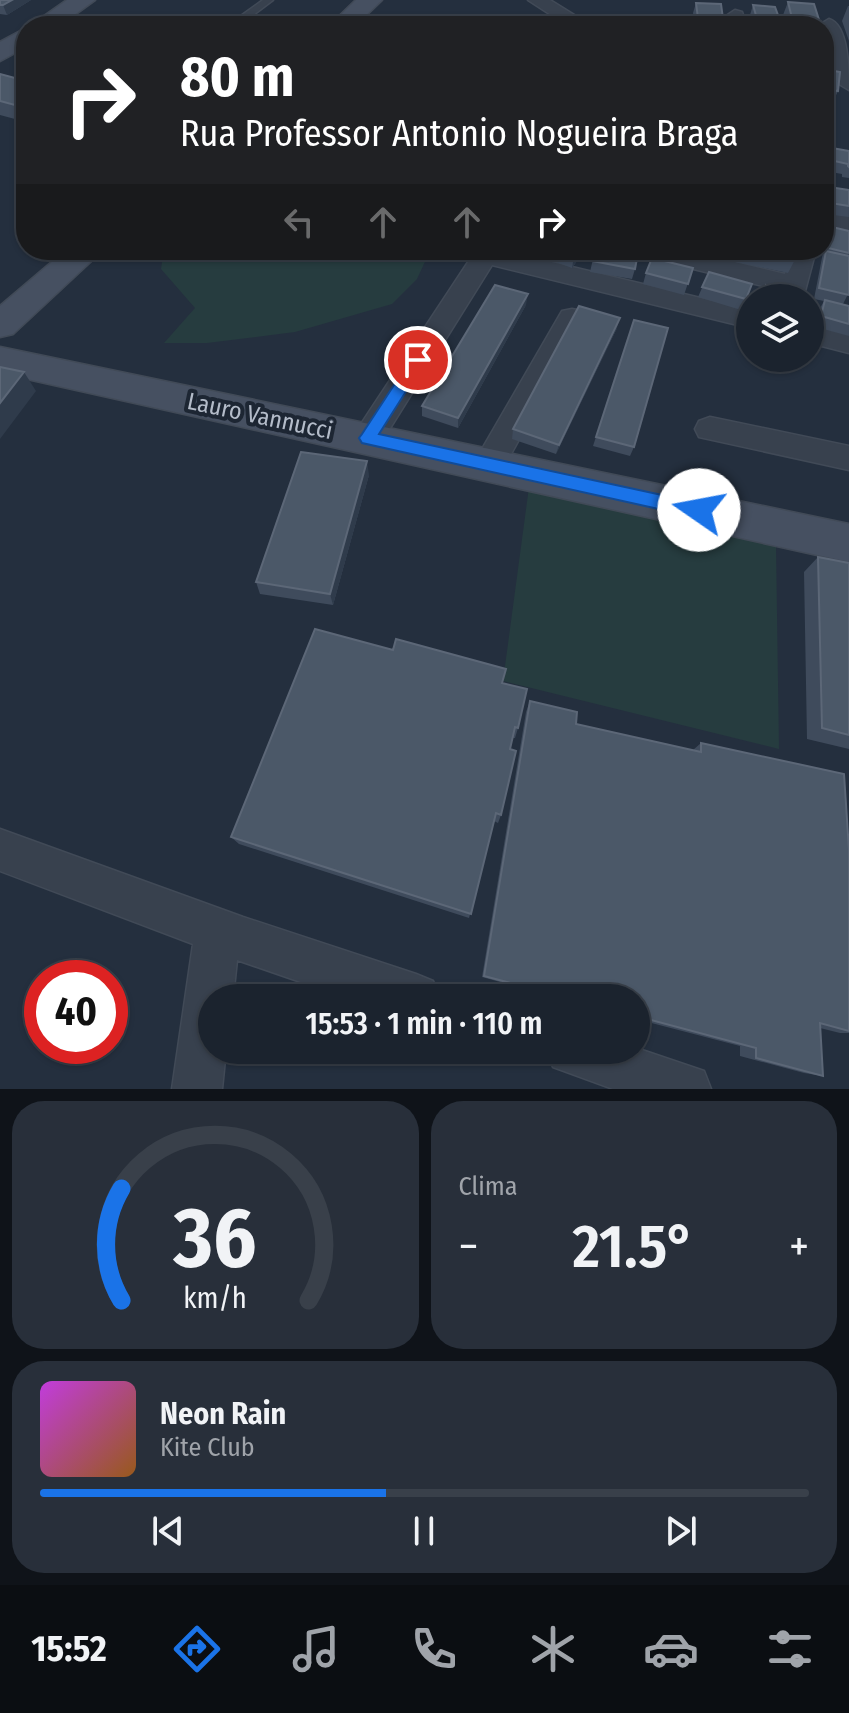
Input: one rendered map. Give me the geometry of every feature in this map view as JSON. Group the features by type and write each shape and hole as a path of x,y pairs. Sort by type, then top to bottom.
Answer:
{"street":[{"path":"58,16 83,0"},
{"path":"352,16 370,0"},
{"path":"537,0 565,16"},
{"path":"834,40 848,81"},
{"path":"0,325 75,260"},
{"path":"368,438 483,260"},
{"path":"519,260 736,315"},
{"path":"691,260 796,285 801,260"},
{"path":"489,465 572,318"},
{"path":"824,337 849,343"},
{"name":"Lauro Vannucci","path":"0,360 849,543"},
{"path":"710,429 849,458"},
{"path":"0,850 375,984"},
{"path":"197,1089 218,930"},
{"path":"612,1064 686,1089"}],"lane":[{"path":"247,16 269,0"}],"green space":[{"path":"162,260 426,260 417,279 392,304 295,332 207,343 164,343 195,308 161,269"},
{"path":"529,487 776,546 779,749 503,681"}],"building":[{"path":"788,2 814,4 818,16 792,16"},
{"path":"696,3 721,4 723,16 698,16"},
{"path":"753,5 775,7 778,15 785,16 756,16"},
{"path":"834,71 840,72 838,91 834,90"},
{"path":"0,74 16,78 16,105 0,101"},
{"path":"834,148 849,151 849,167 848,164 834,161"},
{"path":"834,188 849,190 849,206 834,204"},
{"path":"834,227 849,231 849,253 834,249"},
{"path":"834,253 849,256 849,295 824,289 824,284 820,284 824,260 834,260"},
{"path":"592,260 637,260 635,269"},
{"path":"651,260 693,268 688,284 646,273"},
{"path":"709,272 752,284 736,284 736,296 702,287"},
{"path":"495,285 528,294 458,418 422,406"},
{"path":"825,300 849,306 849,324 824,317"},
{"path":"579,306 620,318 559,445 513,429"},
{"path":"634,320 668,328 634,447 596,437"},
{"path":"0,367 24,372 0,403"},
{"path":"301,452 367,461 330,594 256,582"},
{"path":"818,557 849,563 849,735 822,728"},
{"path":"315,629 393,650 396,639 506,669 502,683 527,689 510,749 516,751 501,815 496,813 471,914 231,837"},
{"path":"530,701 577,712 576,724 701,752 701,743 844,774 849,850 849,1031 820,1023 823,1076 756,1058 756,1048 650,1020 650,984 514,984 484,976"}],"route":[{"path":"418,360 368,438 699,510"}]}
